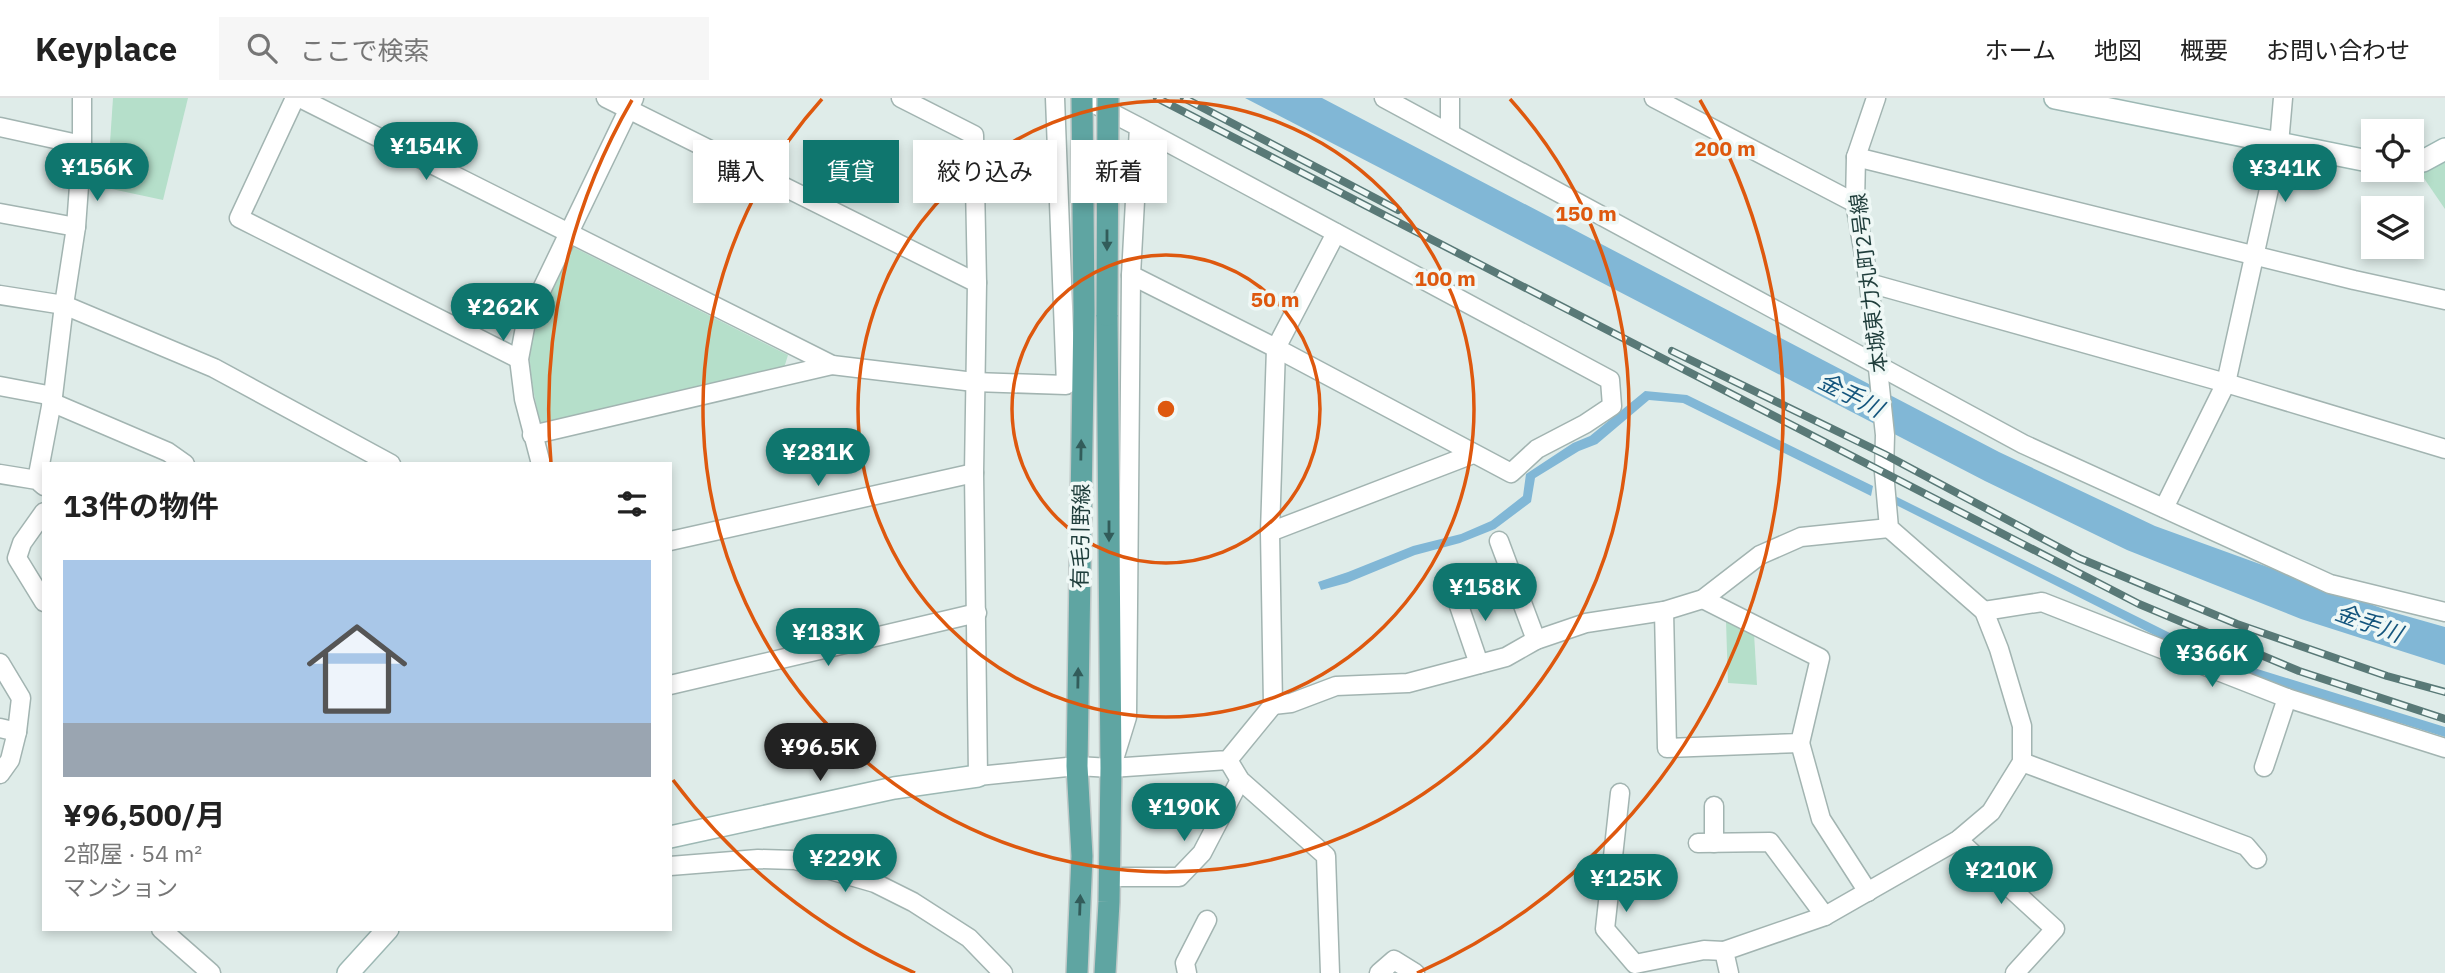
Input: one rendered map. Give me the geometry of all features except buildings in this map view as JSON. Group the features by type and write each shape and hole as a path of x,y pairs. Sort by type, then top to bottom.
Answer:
{"main road":[{"name":"有毛引野線","path":"1077,973 1082,856 1077,766 1074,385 1084,310 1083,98"},
{"name":"有毛引野線","path":"1105,973 1111,768 1108,98"}],"street":[{"path":"43,462 76,227 82,145 82,98"},
{"path":"519,359 239,218 298,98 831,365"},
{"path":"606,98 631,104 977,284"},
{"path":"901,98 974,135 977,284 974,473 978,776"},
{"path":"532,435 831,365 974,382 1074,385 1055,98"},
{"path":"1083,98 1610,380 1612,406 1585,424 1537,449 1511,473 1276,348 1131,275"},
{"path":"1384,98 2023,444 2330,584 2445,612"},
{"path":"1450,98 1450,133"},
{"path":"1654,98 1856,203"},
{"name":"本城東力丸町2号線","path":"1876,98 1856,157 1856,203 1869,283 1885,435 1884,472 1889,528"},
{"path":"2055,98 2361,160"},
{"path":"2164,508 2226,383 2280,144 2283,98"},
{"path":"540,462 524,398 519,359 526,322 631,104"},
{"path":"0,127 82,145"},
{"path":"1111,768 1127,717 1131,275 1139,127"},
{"path":"2424,160 2445,149"},
{"path":"1856,157 2445,300"},
{"path":"0,213 76,227"},
{"path":"672,837 894,788 978,776 1077,766 1111,768 1228,760 1273,705 1270,532 1276,348 1336,233"},
{"path":"1869,283 2226,383 2445,449"},
{"path":"0,295 64,305 214,368 387,462"},
{"path":"0,386 52,399 182,462"},
{"path":"1270,532 1472,454"},
{"path":"672,541 974,473"},
{"path":"0,474 40,483"},
{"path":"42,515 22,543 17,558 42,599"},
{"path":"1273,705 1291,703 1336,686 1408,683 1506,657 1536,640 1586,623 1664,611 1703,599 1760,555 1801,537 1889,528 1983,611 1999,649 2022,726 2022,762 1992,812 1958,840 1825,916 1724,951 1704,950 1635,964 1605,929 1620,793"},
{"path":"1499,541 1536,640"},
{"path":"1455,594 1479,664"},
{"path":"1703,599 1820,658 1800,743 1821,819 1868,892"},
{"path":"1983,611 2042,602 2287,698 2445,748"},
{"path":"1664,611 1667,748 1800,743"},
{"path":"672,685 977,613"},
{"path":"0,663 21,698 8,730 10,760 0,774"},
{"path":"2264,767 2287,698"},
{"path":"1228,760 1240,780 1326,856 1330,973"},
{"path":"2022,762 2246,846 2257,859"},
{"path":"1109,877 1179,877 1202,853 1240,780"},
{"path":"1714,806 1706,843 1770,842 1825,916"},
{"path":"1958,840 2055,929 2015,973"},
{"path":"672,866 758,859 795,860 875,883 913,902 969,938 1003,973"},
{"path":"1187,973 1185,963 1207,920"},
{"path":"163,931 211,973"},
{"path":"348,973 386,931"},
{"path":"1724,951 1729,973"},
{"path":"1379,973 1394,960 1415,973"}],"green space":[{"path":"113,98 188,98 163,200 107,188"},
{"path":"2445,159 2445,209 2424,178 2424,172"},
{"path":"573,247 788,355 784,368 541,425 531,374 531,343 543,306"},
{"path":"1726,621 1754,633 1757,685 1728,683"}],"water":[{"name":"金手川","path":"1245,98 1322,98 1999,452 2155,526 2392,612 2445,627 2445,665 2301,619 2127,550 1985,481"},
{"path":"1645,391 1687,395 1873,486 1871,496 1683,403 1649,400 1597,444 1579,451 1535,478 1531,502 1495,529 1321,590 1318,582 1413,546 1461,534 1491,521 1523,496 1526,474 1573,443 1590,436"},
{"path":"1895,496 2172,634 2238,663 2445,727 2445,737 2248,676 2174,645 1896,505"}],"railway":[{"path":"1157,98 2139,604 2299,671 2445,719"},
{"path":"1184,98 1398,210"},
{"path":"1672,351 1884,454 2079,558 2237,624 2387,676 2445,692"}]}
